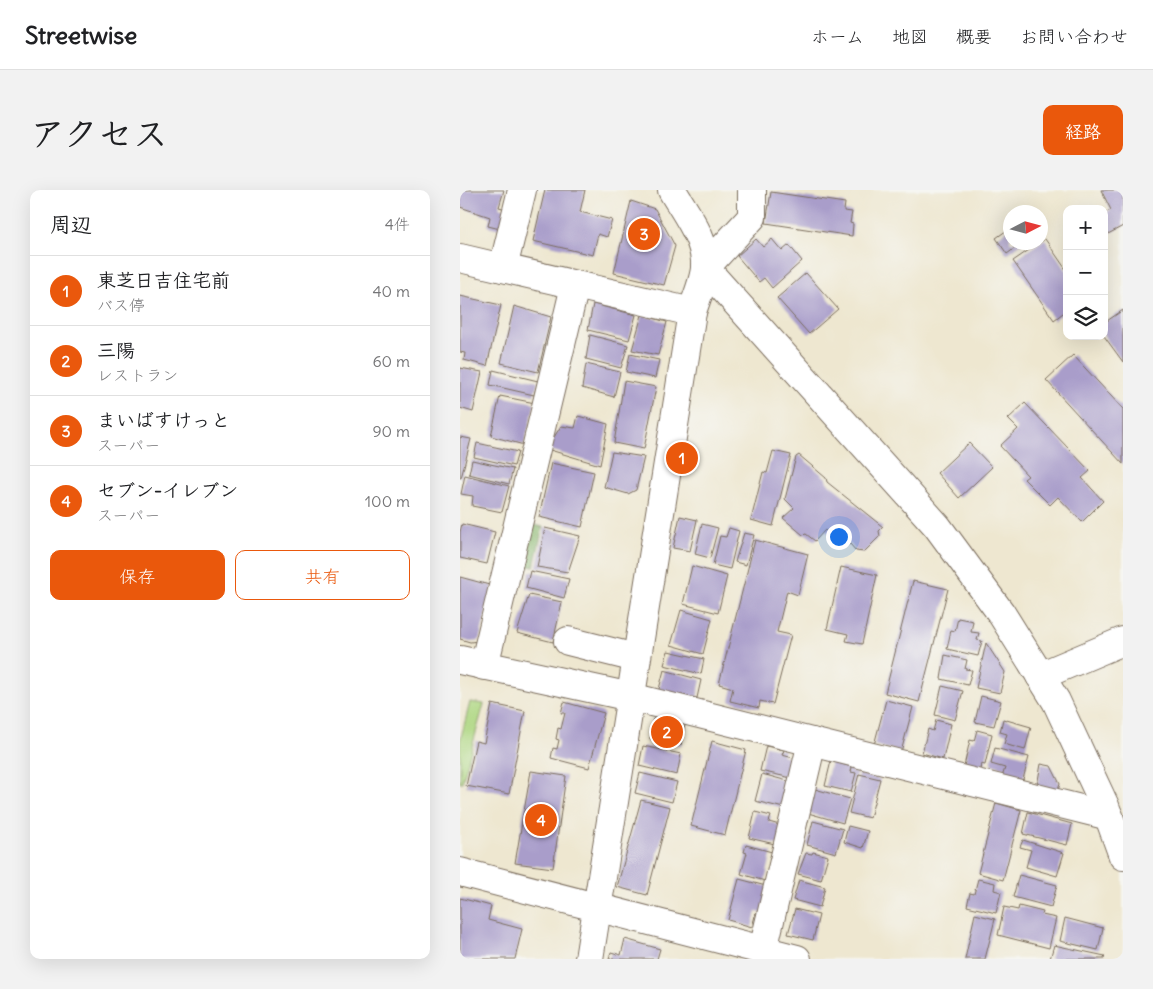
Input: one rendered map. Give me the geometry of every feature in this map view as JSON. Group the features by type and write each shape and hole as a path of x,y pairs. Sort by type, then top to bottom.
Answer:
{"street":[{"path":"504,268 522,190"},
{"path":"589,959 692,312 705,268 703,251 696,230 672,190"},
{"path":"705,268 752,217 752,190"},
{"path":"460,258 692,312"},
{"path":"705,268 937,526 1001,613 1056,700 1109,816 1123,856"},
{"path":"575,286 472,663 631,697 1109,816"},
{"path":"568,641 636,658"},
{"path":"1040,676 1123,641"},
{"path":"763,950 812,742"},
{"path":"460,872 797,959"}],"green space":[{"path":"531,524 543,527 534,567 521,565"},
{"path":"470,702 484,704 462,783 460,783 460,741"}],"building":[{"path":"460,190 504,190 499,207 506,209 500,229 488,226 490,217 460,207"},
{"path":"545,190 585,190 580,212 612,220 607,237 598,234 593,255 533,241"},
{"path":"1101,190 1123,190 1123,226 1108,234 1108,211 1111,210"},
{"path":"771,192 845,203 844,211 852,212 850,223 853,224 852,236 766,223"},
{"path":"631,201 655,209 675,246 664,285 614,273"},
{"path":"1003,233 1003,248 996,238"},
{"path":"756,239 763,247 772,239 782,251 789,245 802,261 772,288 764,278 759,282 737,256"},
{"path":"1048,243 1063,265 1063,313 1054,320 1013,261 1029,250 1048,250"},
{"path":"1004,250 1012,250 1007,254"},
{"path":"806,273 838,309 809,334 777,298"},
{"path":"460,296 501,305 487,366 464,360 465,353 460,352"},
{"path":"593,304 636,315 629,340 588,330"},
{"path":"514,306 551,317 538,372 501,363"},
{"path":"1123,310 1123,362 1107,340 1108,320"},
{"path":"642,315 667,322 658,355 632,350"},
{"path":"590,335 628,345 621,368 586,359"},
{"path":"630,354 659,360 655,378 626,372"},
{"path":"1073,355 1123,409 1123,464 1046,380"},
{"path":"586,364 620,372 614,397 582,388"},
{"path":"460,368 482,372 473,412 460,408"},
{"path":"493,370 538,381 534,395 490,385"},
{"path":"624,381 656,387 644,449 614,443"},
{"path":"500,396 535,403 524,445 491,436"},
{"path":"1025,403 1090,471 1082,478 1103,501 1082,522 1058,497 1050,505 1024,479 1028,476 1000,446 1018,429 1008,419"},
{"path":"578,416 608,424 600,465 550,450 551,442 561,426 575,428"},
{"path":"460,437 471,439 461,478 460,478"},
{"path":"477,443 518,452 514,466 474,457"},
{"path":"969,443 992,467 959,498 937,473"},
{"path":"773,451 791,455 773,526 751,520 763,472 767,473"},
{"path":"612,452 644,457 636,490 628,494 604,487"},
{"path":"799,455 826,478 827,482 883,527 879,531 880,536 864,552 856,551 850,544 844,546 825,530 815,541 806,534 803,535 783,518 794,508 785,499 796,457"},
{"path":"472,460 513,469 509,484 469,474"},
{"path":"551,463 594,472 582,527 539,517"},
{"path":"465,475 509,486 502,512 472,506 473,496 461,494"},
{"path":"680,516 697,520 690,551 673,548"},
{"path":"462,524 495,532 487,564 460,558 460,532"},
{"path":"702,524 718,528 710,558 695,554"},
{"path":"545,528 580,536 568,572 537,567"},
{"path":"729,528 739,531 730,569 713,565 720,536 726,537"},
{"path":"744,533 754,535 746,565 735,562"},
{"path":"755,540 808,554 798,595 787,591 777,632 791,635 773,704 760,701 759,708 730,701 733,688 719,684"},
{"path":"692,566 727,576 718,613 683,604"},
{"path":"841,567 877,575 862,644 846,641 848,634 827,629"},
{"path":"530,571 569,579 564,598 526,588"},
{"path":"460,577 493,586 479,641 470,642 460,639"},
{"path":"913,581 948,589 919,702 885,693"},
{"path":"529,595 562,602 553,642 517,633"},
{"path":"681,610 712,619 703,654 671,645"},
{"path":"958,618 973,621 971,632 979,633 977,640 982,641 978,656 947,649 951,630 955,631"},
{"path":"986,643 1005,672 1000,693 976,688"},
{"path":"668,651 704,659 701,674 664,665"},
{"path":"945,655 967,660 965,669 972,670 968,685 941,679"},
{"path":"664,670 701,680 697,698 682,695 681,699 658,693"},
{"path":"942,686 963,691 955,720 935,715"},
{"path":"981,696 1001,701 994,726 975,722"},
{"path":"886,700 913,707 901,752 874,745"},
{"path":"564,702 604,713 589,768 551,758 553,748 557,749 559,740 556,739 558,728 561,729 565,713 561,713"},
{"path":"492,704 525,711 509,794 466,786 476,741 484,743"},
{"path":"653,719 685,725 681,745 650,739"},
{"path":"1003,719 1031,727 1025,750 1004,744 1007,734 1000,732"},
{"path":"936,720 951,724 943,759 922,753 928,729 933,731"},
{"path":"977,730 992,734 985,765 981,764 980,770 964,766 970,740 974,741"},
{"path":"712,741 746,750 725,835 691,826"},
{"path":"643,746 681,754 677,775 639,766"},
{"path":"766,746 784,750 782,755 801,760 796,779 760,771"},
{"path":"995,748 1029,757 1022,783 1002,777 1005,768 991,764"},
{"path":"831,761 852,767 851,772 856,773 851,792 825,786"},
{"path":"1041,764 1051,766 1060,784 1058,790 1037,786"},
{"path":"531,771 566,776 553,868 515,863"},
{"path":"640,773 677,782 672,802 635,793"},
{"path":"762,774 795,783 788,809 755,801"},
{"path":"859,774 880,779 870,818 849,813"},
{"path":"815,789 850,799 843,823 808,813"},
{"path":"641,800 670,807 647,895 617,887"},
{"path":"996,803 1021,810 1003,880 978,873"},
{"path":"755,812 771,816 769,822 783,826 779,845 749,838"},
{"path":"1028,812 1072,824 1067,845 1023,834"},
{"path":"813,821 843,829 836,853 807,845"},
{"path":"848,826 868,831 863,848 844,842"},
{"path":"1023,840 1064,853 1057,876 1026,867 1031,850 1020,847"},
{"path":"746,845 772,852 765,881 741,874 747,853 744,852"},
{"path":"813,852 828,856 821,880 798,874 806,853 812,854"},
{"path":"1019,875 1057,885 1051,907 1013,897"},
{"path":"739,879 770,887 763,913 756,912 752,927 728,920"},
{"path":"978,879 995,883 994,890 1001,892 996,913 967,906 970,893 974,894"},
{"path":"799,880 825,887 820,907 793,900"},
{"path":"460,898 491,906 488,920 522,929 515,959 460,959"},
{"path":"1019,906 1043,912 1042,915 1056,918 1049,948 998,935 1004,907 1018,910"},
{"path":"795,909 819,915 813,940 788,934"},
{"path":"975,914 995,919 985,959 965,959"},
{"path":"1065,918 1103,928 1098,950 1060,941"},
{"path":"625,939 660,949 657,959 609,959 611,952 621,955"},
{"path":"1054,945 1105,956 1104,959 1050,959"}],"place":[{"name":"まいばすけっと","path":"644,234"},
{"name":"東芝日吉住宅前","path":"682,458"},
{"name":"三陽","path":"667,732"},
{"name":"セブン-イレブン","path":"541,820"}]}
